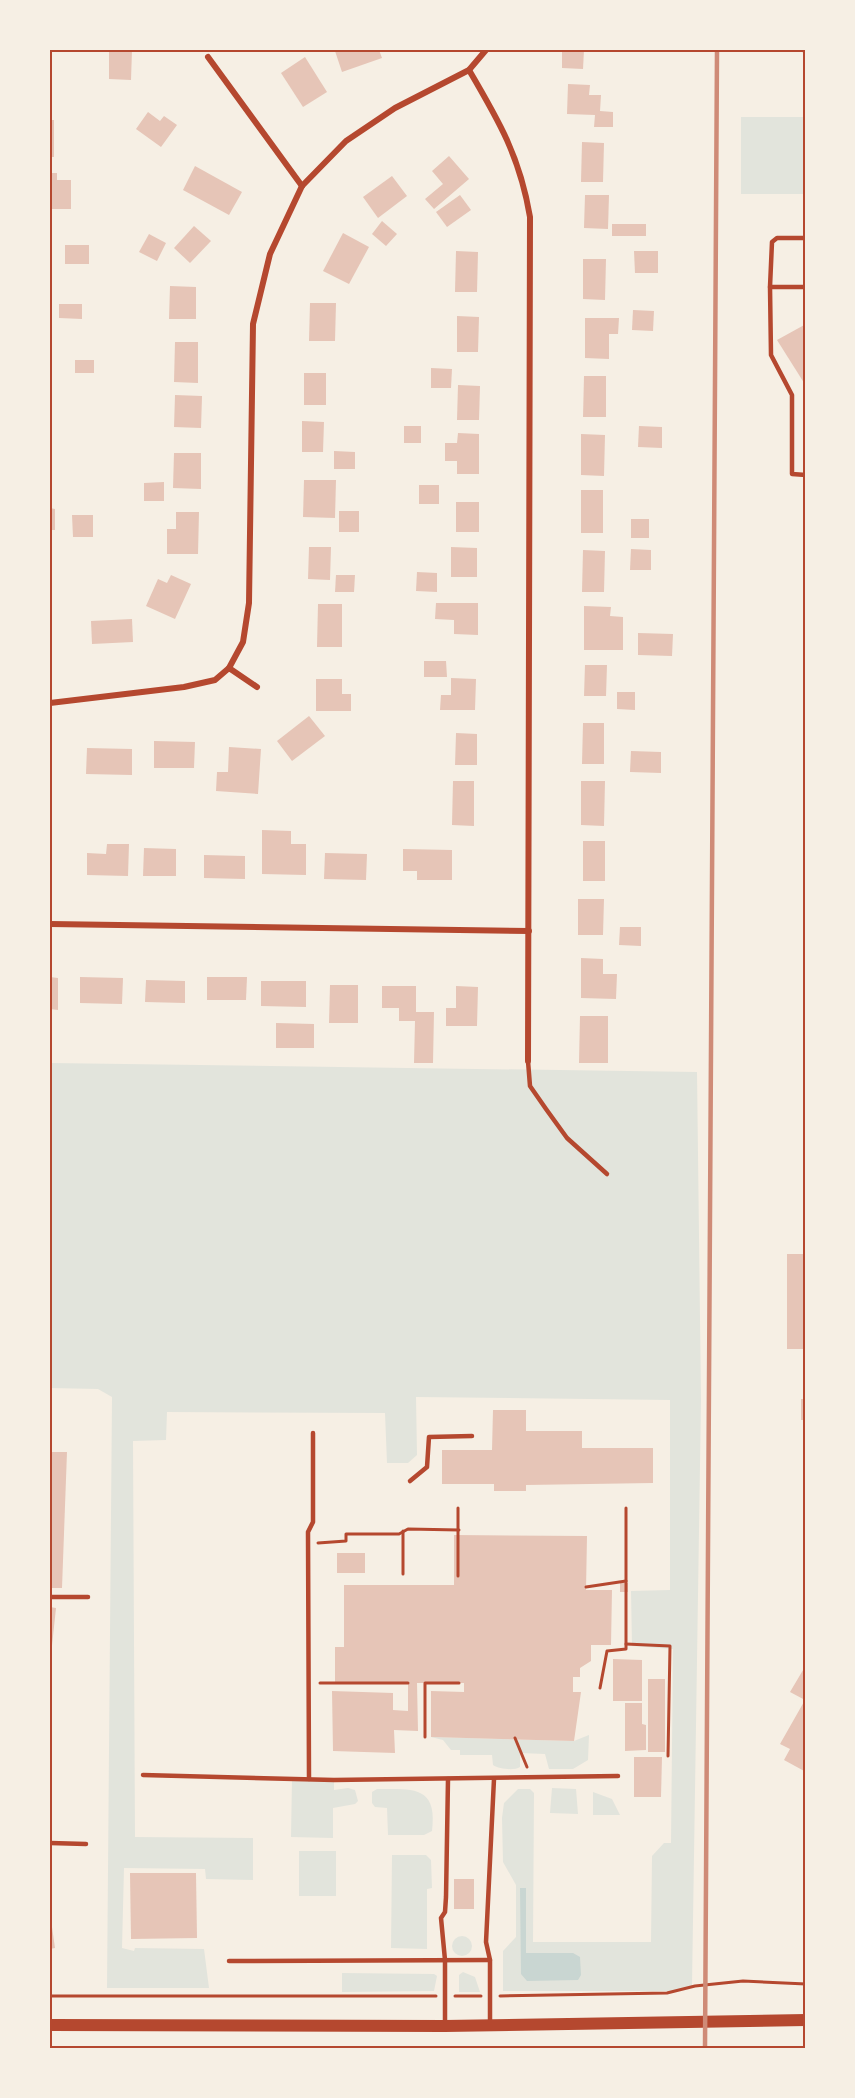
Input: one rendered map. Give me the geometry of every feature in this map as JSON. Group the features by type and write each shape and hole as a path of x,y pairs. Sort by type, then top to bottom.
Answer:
{"main road":[{"path":"50,2025 446,2026 806,2020"}],"street":[{"path":"50,703 184,687 215,680 229,668 243,642 249,603 253,324 270,254 302,186 346,141 396,108 469,70 486,50"},
{"path":"208,57 302,186"},
{"path":"469,70 502,127 511,148 523,178 530,217 528,1061"},
{"path":"229,668 256,687"},
{"path":"50,924 529,931"}],"lane":[{"path":"806,238 777,238 772,242 770,287 771,355 792,395 792,474 806,475"},
{"path":"770,287 806,287"},
{"path":"528,1061 530,1086 540,1101 567,1138 607,1174"},
{"path":"309,1779 308,1532 314,1522 313,1433"},
{"path":"411,1481 427,1467 429,1437 472,1436"},
{"path":"50,1597 87,1597"},
{"path":"143,1775 309,1779 618,1776"},
{"path":"446,2026 445,1960 441,1918 446,1912 448,1779"},
{"path":"489,2025 490,1960 486,1942 494,1779"},
{"path":"50,1843 86,1844"},
{"path":"229,1961 490,1960"}],"path":[{"path":"458,1508 458,1576"},
{"path":"600,1688 607,1651 626,1649 626,1508"},
{"path":"308,1543 346,1541 346,1534 399,1534 408,1529 459,1530"},
{"path":"403,1531 403,1574"},
{"path":"586,1587 626,1581"},
{"path":"626,1644 670,1646 668,1756"},
{"path":"308,1683 408,1683"},
{"path":"425,1737 425,1683 459,1683"},
{"path":"515,1738 530,1776"},
{"path":"502,1996 667,1994 695,1986 743,1982 806,1984"},
{"path":"50,1996 432,1996"},
{"path":"461,1996 480,1996"}],"shaded area":[{"path":"741,117 805,117 805,194 741,194"},
{"path":"50,1063 697,1072 701,1400 692,1986 678,1991 503,1991 503,1951 516,1937 516,1885 503,1862 502,1818 504,1803 518,1789 530,1789 534,1793 533,1942 651,1942 652,1856 664,1843 671,1843 673,1649 632,1646 631,1591 670,1590 670,1400 416,1397 417,1455 408,1463 387,1463 385,1413 167,1412 166,1440 133,1441 135,1837 253,1838 253,1880 206,1879 205,1869 124,1868 122,1948 134,1951 135,1948 204,1949 209,1988 107,1988 112,1397 98,1389 50,1388"},
{"path":"589,1735 588,1760 573,1769 549,1769 545,1754 520,1753 520,1767 503,1768 493,1765 492,1755 460,1755 460,1750 451,1750 443,1740 431,1737 574,1741"},
{"path":"292,1779 334,1780 334,1790 348,1788 355,1790 358,1801 355,1804 333,1808 333,1838 291,1837"},
{"path":"552,1788 576,1789 578,1814 550,1813"},
{"path":"377,1789 411,1790 426,1797 431,1805 433,1816 432,1831 424,1835 388,1835 387,1808 375,1807 372,1803 372,1792"},
{"path":"593,1792 612,1799 620,1815 593,1815"},
{"path":"299,1851 336,1851 336,1896 299,1896"},
{"path":"392,1855 426,1855 431,1860 432,1888 427,1889 427,1949 391,1948"},
{"path":"520,1888 526,1888 526,1953 573,1953 580,1957 581,1975 578,1980 527,1981 521,1974"},
{"path":"462,1936 469,1939 472,1946 469,1953 462,1956 455,1953 452,1946 455,1939"},
{"path":"463,1972 475,1977 480,1992 459,1992 459,1975"},
{"path":"342,1973 434,1974 437,1976 434,1991 342,1992"}],"building":[{"path":"109,50 132,50 131,80 109,79"},
{"path":"379,50 382,58 342,72 335,51"},
{"path":"562,50 584,50 583,69 562,68"},
{"path":"305,57 327,92 303,107 281,73"},
{"path":"568,84 590,85 589,95 601,95 600,111 613,112 613,127 594,127 595,115 567,114"},
{"path":"148,112 160,121 164,116 177,125 161,147 136,129"},
{"path":"50,120 54,120 54,157 50,157"},
{"path":"582,142 604,143 603,182 581,182"},
{"path":"449,156 469,179 434,209 425,199 443,184 432,171"},
{"path":"195,166 242,192 229,215 183,190"},
{"path":"50,173 57,173 57,180 71,180 71,209 50,209"},
{"path":"392,176 407,196 378,218 363,197"},
{"path":"460,195 471,210 447,227 436,212"},
{"path":"585,195 609,195 608,229 584,228"},
{"path":"382,221 397,234 386,246 372,234"},
{"path":"612,224 646,224 646,236 612,236"},
{"path":"194,226 211,241 190,263 174,248"},
{"path":"343,233 369,247 349,284 323,271"},
{"path":"149,234 166,243 157,261 139,252"},
{"path":"65,245 89,245 89,264 65,264"},
{"path":"456,251 478,252 477,292 455,292"},
{"path":"634,251 658,251 658,273 635,273"},
{"path":"583,259 606,259 605,300 583,299"},
{"path":"170,286 196,287 196,319 169,319"},
{"path":"310,303 336,303 335,341 309,341"},
{"path":"59,304 82,304 82,319 59,318"},
{"path":"633,310 654,311 653,331 632,330"},
{"path":"457,316 479,317 478,352 457,352"},
{"path":"585,318 619,318 618,334 609,334 609,359 585,358"},
{"path":"806,324 806,386 777,340"},
{"path":"175,342 198,342 198,383 174,382"},
{"path":"75,360 94,360 94,373 75,373"},
{"path":"431,368 452,369 451,388 431,388"},
{"path":"304,373 326,373 326,405 304,405"},
{"path":"584,376 606,376 606,417 583,417"},
{"path":"458,385 480,386 479,420 457,420"},
{"path":"175,395 202,396 201,428 174,427"},
{"path":"302,421 324,422 323,452 302,452"},
{"path":"404,426 421,426 421,443 404,443"},
{"path":"639,426 662,427 662,448 638,447"},
{"path":"458,433 479,434 479,474 457,474 457,461 445,461 445,443 457,443"},
{"path":"581,434 605,435 604,476 581,475"},
{"path":"334,451 355,452 355,469 334,469"},
{"path":"174,453 201,453 201,489 173,488"},
{"path":"304,480 336,480 335,518 303,517"},
{"path":"164,482 164,501 144,501 144,483"},
{"path":"419,485 439,485 439,504 419,504"},
{"path":"581,490 603,490 603,533 581,533"},
{"path":"456,502 479,502 479,532 456,532"},
{"path":"50,508 55,509 55,530 50,530"},
{"path":"339,511 359,511 359,532 339,532"},
{"path":"176,512 199,512 198,554 167,554 167,529 176,529"},
{"path":"72,515 93,515 93,537 73,537"},
{"path":"631,519 649,519 649,538 631,538"},
{"path":"309,547 331,547 330,580 308,579"},
{"path":"451,547 477,548 477,577 451,577"},
{"path":"631,549 651,550 651,570 630,570"},
{"path":"583,550 605,551 604,592 582,592"},
{"path":"417,572 437,573 437,592 416,591"},
{"path":"171,575 191,584 175,619 146,606 158,579 167,583"},
{"path":"336,575 355,575 354,592 335,592"},
{"path":"436,603 478,603 478,635 454,634 454,620 435,619"},
{"path":"318,604 342,604 342,647 317,647"},
{"path":"584,606 611,607 610,616 623,617 623,650 584,650"},
{"path":"132,619 133,642 92,644 91,621"},
{"path":"638,633 673,634 672,656 638,655"},
{"path":"424,661 446,661 447,677 424,677"},
{"path":"585,665 607,665 606,696 584,696"},
{"path":"451,678 476,679 475,710 440,710 441,695 451,695"},
{"path":"316,679 342,679 342,694 351,694 351,711 316,711"},
{"path":"617,692 635,692 635,710 617,709"},
{"path":"309,716 325,736 292,761 277,741"},
{"path":"583,723 604,723 604,764 582,764"},
{"path":"456,733 477,734 477,765 455,765"},
{"path":"154,741 195,742 194,768 154,768"},
{"path":"229,747 261,749 258,794 216,791 217,772 228,772"},
{"path":"87,748 132,749 132,775 86,774"},
{"path":"631,751 661,752 661,773 630,772"},
{"path":"453,781 474,781 474,826 452,825"},
{"path":"581,781 605,781 604,826 581,825"},
{"path":"262,830 291,831 291,844 306,844 306,875 262,874"},
{"path":"583,841 605,841 605,881 583,881"},
{"path":"107,844 129,844 128,876 87,875 87,853 106,854"},
{"path":"144,848 176,849 176,876 143,876"},
{"path":"403,849 452,850 452,880 417,880 417,871 403,871"},
{"path":"325,853 367,854 366,880 324,879"},
{"path":"204,855 245,856 245,879 204,878"},
{"path":"578,899 604,899 603,935 578,935"},
{"path":"620,927 641,927 641,946 619,945"},
{"path":"581,958 603,959 603,974 617,974 616,999 581,998"},
{"path":"50,977 58,978 58,1010 50,1009"},
{"path":"80,977 123,978 122,1004 80,1003"},
{"path":"207,977 247,977 246,1000 207,1000"},
{"path":"146,980 185,981 185,1003 145,1002"},
{"path":"261,981 306,981 306,1007 261,1006"},
{"path":"330,985 358,985 358,1023 329,1023"},
{"path":"382,986 416,986 416,1012 434,1012 433,1063 414,1063 415,1021 399,1021 399,1008 382,1008"},
{"path":"456,986 478,987 477,1026 446,1026 446,1008 456,1008"},
{"path":"580,1016 608,1016 608,1063 579,1063"},
{"path":"276,1023 314,1024 314,1048 276,1048"},
{"path":"787,1254 806,1254 806,1349 787,1349"},
{"path":"801,1399 806,1399 806,1420 801,1420"},
{"path":"493,1410 526,1410 526,1431 582,1431 582,1448 653,1448 653,1483 526,1485 526,1491 494,1491 494,1484 442,1484 442,1450 492,1450"},
{"path":"50,1452 67,1452 62,1588 50,1588"},
{"path":"454,1535 587,1536 586,1590 612,1590 611,1645 591,1645 591,1661 580,1668 580,1677 573,1677 573,1692 581,1692 574,1741 431,1737 431,1691 464,1692 464,1683 417,1683 418,1731 394,1730 395,1753 333,1751 332,1691 393,1693 393,1710 408,1711 408,1684 335,1683 335,1647 344,1647 344,1585 454,1585"},
{"path":"337,1553 365,1553 365,1573 337,1573"},
{"path":"620,1583 628,1583 628,1592 620,1592"},
{"path":"50,1607 56,1608 51,1655 50,1655"},
{"path":"613,1659 642,1660 642,1701 613,1701"},
{"path":"806,1665 806,1772 784,1760 790,1749 780,1744 805,1700 790,1692"},
{"path":"648,1679 665,1679 665,1752 648,1752"},
{"path":"625,1703 642,1703 642,1724 646,1725 646,1750 625,1751"},
{"path":"634,1757 662,1757 661,1797 634,1797"},
{"path":"130,1873 196,1873 197,1938 131,1939"},
{"path":"454,1879 474,1879 474,1909 454,1909"},
{"path":"50,1913 55,1948 50,1949"}],"railway":[{"path":"705,2048 717,50"}]}
